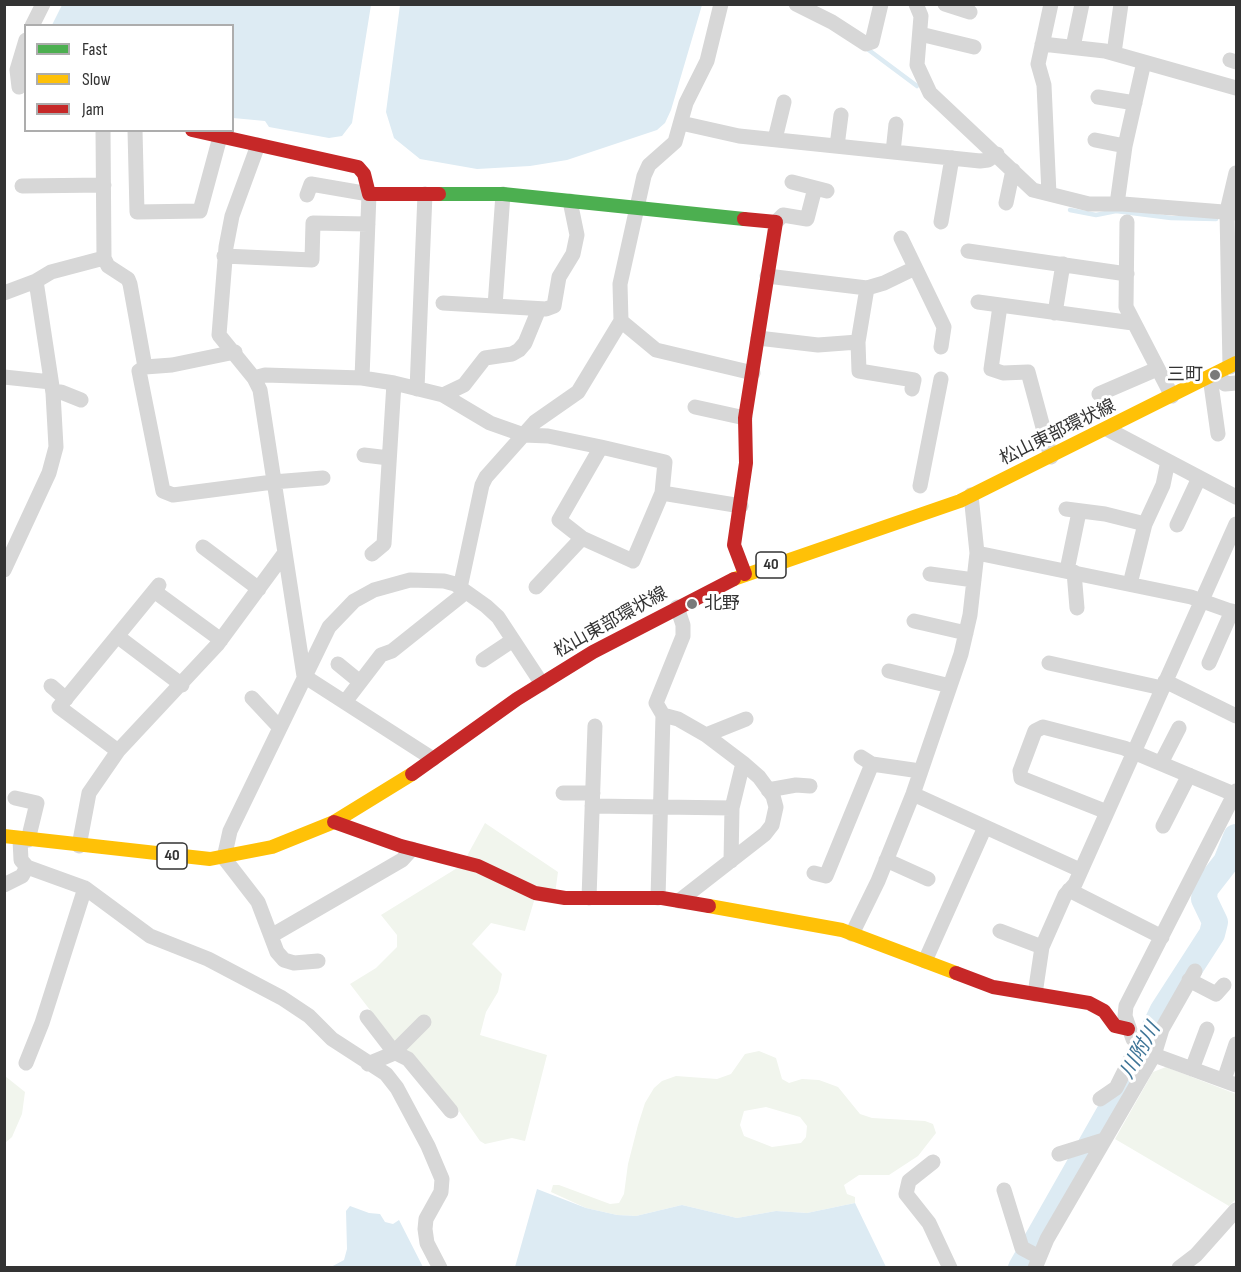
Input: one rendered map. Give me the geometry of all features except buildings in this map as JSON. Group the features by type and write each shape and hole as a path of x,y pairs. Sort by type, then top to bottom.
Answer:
{"street":[{"path":"34,24 43,4"},
{"path":"345,702 381,655 392,651 463,590 482,485 541,416 578,392 621,321 620,284 649,165 675,142 686,104 707,61 721,4"},
{"path":"796,4 832,22 866,44 872,42 881,4"},
{"path":"916,4 921,16 917,65 930,93 1033,190 1089,204 1232,212"},
{"path":"945,4 970,12"},
{"path":"1049,194 1044,85 1038,64 1051,4"},
{"path":"1074,47 1082,4"},
{"path":"1114,53 1121,4"},
{"path":"920,33 974,48"},
{"path":"1042,44 1114,53 1236,88"},
{"path":"16,86 17,70 24,47"},
{"path":"1118,204 1125,146 1144,62"},
{"path":"1098,97 1135,104"},
{"path":"775,140 784,102"},
{"path":"837,146 842,116"},
{"path":"681,123 739,136 980,161 988,160 996,154"},
{"path":"893,152 896,124"},
{"path":"103,132 104,258 108,266 128,279 130,284 145,367"},
{"path":"135,132 137,212 200,211 220,137"},
{"path":"200,132 358,167 364,174 369,194 362,378"},
{"path":"1095,140 1125,146"},
{"path":"258,145 232,216 224,256 219,334 235,352 260,390 304,676 434,759"},
{"path":"941,222 952,158"},
{"path":"1005,203 1013,170"},
{"path":"1218,434 1236,173"},
{"path":"745,574 734,545 746,463 745,418 776,222 783,215 807,219 821,189 792,182"},
{"path":"308,195 311,184 369,194 503,194 776,222"},
{"path":"22,186 104,185"},
{"path":"417,389 425,194"},
{"path":"495,306 503,194"},
{"path":"443,303 539,309 554,306 559,277 573,254 577,235 570,201"},
{"path":"1127,222 1125,298 1133,323 1172,396"},
{"path":"224,256 312,260 313,223 368,224"},
{"path":"901,238 944,327 941,347"},
{"path":"968,251 1127,274"},
{"path":"5,290 36,281 51,272 104,258"},
{"path":"1055,313 1062,264"},
{"path":"767,276 867,288 884,283 915,268"},
{"path":"4,570 53,459 56,447 52,387 36,281"},
{"path":"867,288 858,342 859,370 914,380 912,389"},
{"path":"978,302 1133,323"},
{"path":"1000,306 991,369 1003,373 1028,372 1051,457"},
{"path":"443,395 464,385 485,358 512,354 519,350 525,343 539,309"},
{"path":"621,321 656,350 753,372"},
{"path":"758,338 818,345 858,342"},
{"path":"235,352 172,365 145,367 139,371 163,491 173,495 323,478"},
{"path":"1099,393 1157,369"},
{"path":"1224,370 1225,384 1236,383"},
{"name":"松山東部環状線","path":"17,839 189,858 224,858 272,847 334,822 386,792 542,684 627,633 677,607 745,574 930,513 1051,457 1224,370"},
{"path":"254,378 265,375 362,378 394,383 443,395 490,423 524,435 548,436 601,447 665,462 662,493 633,561 582,538 559,520 601,447"},
{"path":"4,377 52,387 81,400"},
{"path":"920,486 941,379"},
{"path":"372,554 384,544 394,383"},
{"path":"694,407 745,418"},
{"path":"1107,429 1236,497"},
{"path":"363,455 389,458"},
{"path":"1130,584 1144,524 1163,485 1168,461"},
{"path":"914,471 930,513"},
{"path":"1177,525 1200,478"},
{"path":"662,493 741,506"},
{"path":"852,934 913,794 966,633 977,553 971,495"},
{"path":"1077,608 1071,571 1073,511 1105,514 1144,524"},
{"path":"1035,994 1042,946 1107,813 1236,524"},
{"path":"536,587 582,538"},
{"path":"203,547 260,589"},
{"path":"977,553 1203,600 1234,612 1209,663"},
{"path":"79,846 89,792 118,751 182,685 221,640 284,554"},
{"path":"930,574 974,580"},
{"path":"318,960 294,963 284,960 271,936 258,902 224,858 230,831 329,627 354,601 374,590 410,580 444,580 463,590 498,617 542,684"},
{"path":"118,751 59,707 156,588 221,640"},
{"path":"658,898 663,715 656,703 683,636 683,625 677,607"},
{"path":"914,621 966,633"},
{"path":"117,636 182,685"},
{"path":"483,660 513,640"},
{"path":"1049,662 1163,685 1236,716"},
{"path":"338,664 360,682"},
{"path":"889,671 950,686"},
{"path":"51,686 66,699"},
{"path":"252,698 280,728"},
{"path":"663,715 678,719 706,735 743,762 768,790 776,807 772,825 731,861 679,901"},
{"path":"706,735 746,719"},
{"path":"589,898 595,726"},
{"path":"1107,813 1021,778 1020,771 1035,731 1044,727 1134,752 1236,793 1126,1006 1128,1029 1146,1050 1230,1082 1236,1044"},
{"path":"1161,763 1179,728"},
{"path":"814,873 826,876 866,760 920,771"},
{"path":"731,861 732,808 743,762"},
{"path":"1163,826 1189,775"},
{"path":"768,790 796,785 810,786"},
{"path":"563,793 592,799 662,806 732,808"},
{"path":"913,794 1080,870"},
{"path":"15,798 37,803 17,839 21,860 27,867 85,888 150,936 208,959 282,998 309,1016 332,1039 386,1074 397,1088 442,1179 441,1192 426,1219 425,1229 427,1243 440,1268"},
{"path":"334,822 412,849 478,866 535,893 565,898 658,898 852,934 993,987 1089,1003 1104,1011 1115,1026 1128,1029"},
{"path":"925,961 985,827"},
{"path":"271,936 402,860 412,849"},
{"path":"886,860 928,879"},
{"path":"4,885 22,876 27,867"},
{"path":"26,1063 42,1023 85,888"},
{"path":"1069,890 1162,937"},
{"path":"1000,932 1042,946"},
{"path":"1100,1099 1116,1088 1162,1029 1192,976 1216,994 1224,985"},
{"path":"367,1017 394,1052 408,1059 451,1111"},
{"path":"368,1064 394,1052 424,1022"},
{"path":"1192,1069 1207,1029"},
{"path":"1004,1190 1033,1257 1047,1239 1095,1143 1146,1050"},
{"path":"1059,1154 1095,1143"},
{"path":"933,1162 909,1181 906,1194 929,1223 950,1268"},
{"path":"1179,1268 1196,1255 1236,1210"}],"shaded area":[{"path":"400,4 702,5 671,110 665,123 657,130 567,160 530,166 477,169 420,159 394,138 386,112"},
{"path":"62,5 371,5 352,123 342,136 329,138 269,127 265,121 234,118 234,24 52,24"},
{"path":"485,823 558,872 555,894 537,891 525,931 491,923 472,944 502,974 498,992 486,1012 480,1035 547,1055 525,1141 512,1138 485,1144 480,1141 457,1108 362,1017 370,1010 350,984 376,968 397,947 397,935 381,915 462,865"},
{"path":"759,1051 776,1058 782,1079 789,1083 802,1079 819,1080 838,1087 860,1114 872,1118 925,1121 933,1124 936,1133 918,1156 889,1175 859,1175 844,1185 847,1194 855,1197 855,1203 807,1213 776,1211 737,1218 682,1205 636,1216 617,1215 586,1208 551,1192 553,1185 559,1185 610,1204 619,1203 624,1194 628,1164 638,1125 645,1103 654,1088 662,1081 676,1076 717,1079 731,1074 745,1054","holes":["766,1107 800,1117 807,1126 806,1137 801,1143 772,1147 744,1136 740,1125 744,1111"]},
{"path":"1166,1067 1236,1094 1236,1199 1229,1206 1115,1139 1153,1072"},
{"path":"5,1076 25,1092 22,1114 12,1137 5,1143"},
{"path":"537,1189 586,1208 617,1215 636,1216 682,1205 737,1218 776,1211 807,1213 855,1203 886,1267 515,1267"},
{"path":"350,1206 369,1213 380,1214 385,1222 393,1224 399,1220 423,1267 331,1267 344,1260 347,1249 346,1211"}],"waterway":[{"path":"866,48 917,86"},
{"path":"1070,210 1096,215 1116,211 1171,218 1216,219"},
{"name":"川附川","path":"1021,1268 1139,1060 1163,1010 1212,934 1215,922 1204,899 1205,889 1226,862 1236,837"}],"traffic: fast":[{"path":"439,194 503,194 744,219"}],"traffic: slow":[{"path":"734,579 960,501 1236,363"},
{"path":"4,836 210,859 272,847 334,822 412,774"},
{"path":"709,906 842,930 956,973"}],"traffic: jam":[{"path":"201,132 358,167 364,174 369,194 439,194"},
{"path":"744,219 776,222 745,418 746,463 734,545 745,574"},
{"path":"412,774 517,699 593,652 734,579"},
{"path":"334,822 401,846 478,866 535,893 565,898 662,898 709,906"},
{"path":"956,973 993,987 1089,1003 1104,1011 1115,1026 1128,1029"}],"place":[{"name":"三町","path":"1215,375"},
{"name":"北野","path":"692,604"}]}
